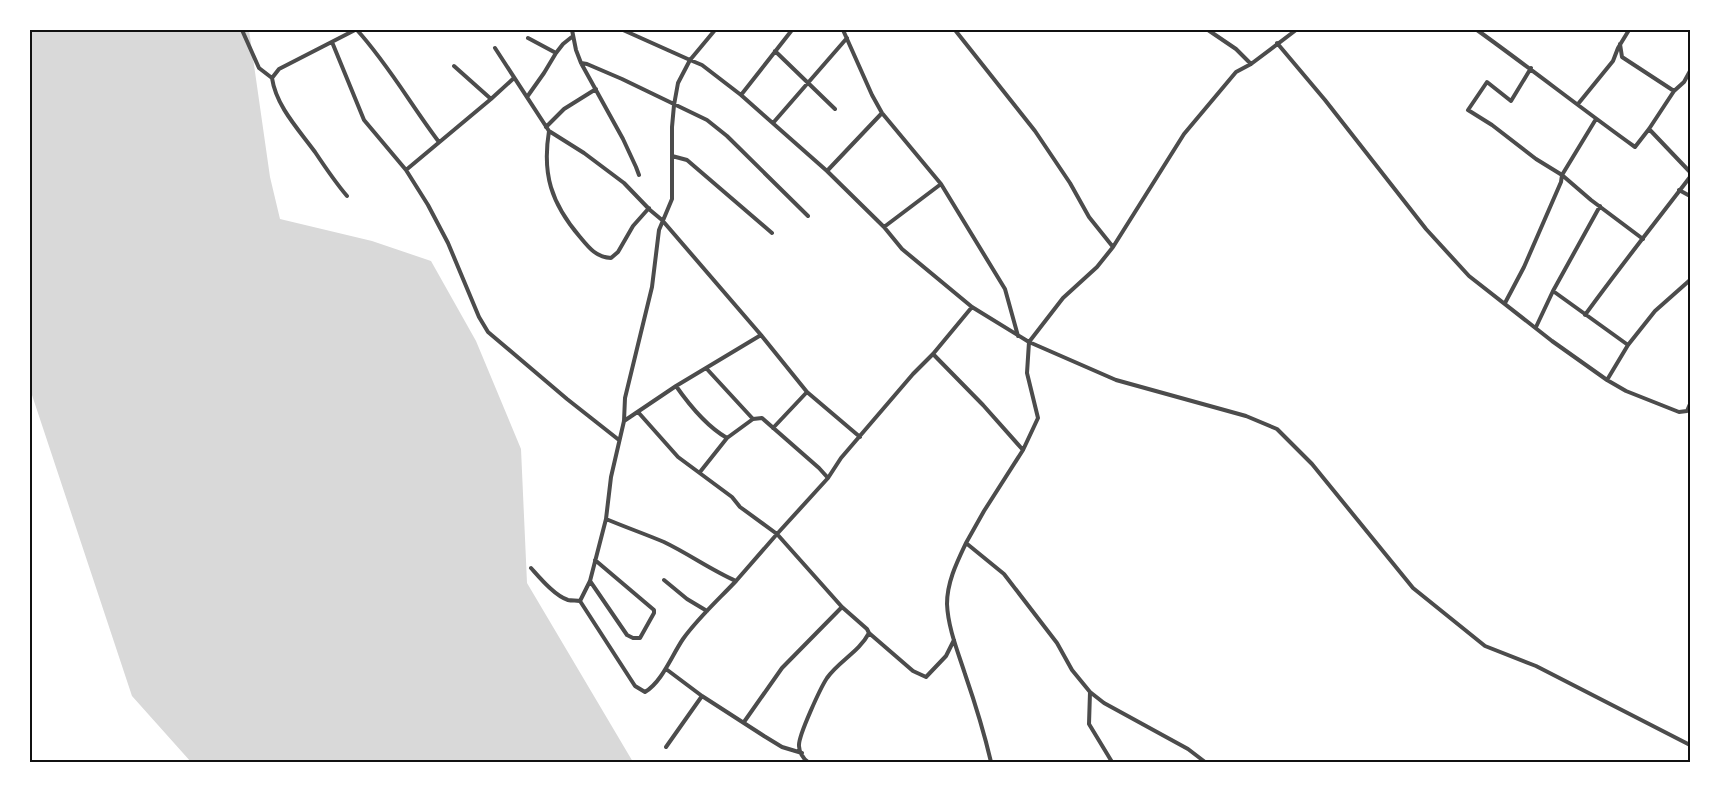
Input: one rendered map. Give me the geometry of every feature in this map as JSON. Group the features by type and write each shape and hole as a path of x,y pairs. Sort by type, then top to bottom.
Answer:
{"street":[{"path":"242,30 259,68 272,78 283,107 336,184 347,196"},
{"path":"272,78 279,69 356,30 382,60 439,142"},
{"path":"572,30 581,63 623,139 639,175"},
{"path":"623,30 702,66 742,95 827,170 884,227 902,249 972,307 1029,342 1116,380 1246,416 1277,429 1312,464 1413,588 1477,640 1485,646 1536,666 1690,745"},
{"path":"580,601 590,581 606,519 611,477 624,421 625,398 652,287 662,220 672,199 674,105 678,83 690,60 715,30"},
{"path":"742,95 792,30"},
{"path":"843,30 882,113 941,184 1005,289 1018,336"},
{"path":"955,30 1035,131 1070,183 1089,217 1113,247"},
{"path":"1208,30 1236,49 1251,64"},
{"path":"991,762 983,728 954,640 947,604 950,585 966,542 1023,450 1038,418 1028,373 1029,342 1063,298 1097,267 1113,247 1184,134 1236,72 1251,64 1296,30"},
{"path":"1477,30 1531,68 1635,147 1674,91 1684,82 1690,71"},
{"path":"1578,104 1613,61 1620,44 1629,30"},
{"path":"527,97 563,44 573,36"},
{"path":"528,38 556,54"},
{"path":"773,123 847,38"},
{"path":"332,42 364,120 406,170 428,205 448,243 479,317 488,332 619,440"},
{"path":"1277,43 1325,100 1426,229 1469,276 1552,341 1607,380 1626,391 1679,412 1687,411 1690,404"},
{"path":"1620,44 1622,58 1674,91"},
{"path":"495,48 548,129 616,177 662,220 761,335 806,392 860,437"},
{"path":"775,51 835,109"},
{"path":"581,63 622,79 708,120 727,136 808,216"},
{"path":"454,66 491,100"},
{"path":"1531,68 1511,101 1488,82 1468,110 1492,125 1536,159 1562,174 1643,239"},
{"path":"406,170 491,100 514,78"},
{"path":"596,89 564,109 548,129 546,151 549,181 556,204 593,252 610,258 618,252 632,226 649,208"},
{"path":"827,170 882,113"},
{"path":"1505,303 1536,240 1561,182 1562,174 1596,119"},
{"path":"1649,129 1690,172"},
{"path":"672,156 687,160 772,233"},
{"path":"1585,314 1629,254 1643,239 1690,177"},
{"path":"884,227 941,184"},
{"path":"1679,190 1690,196"},
{"path":"1536,327 1553,291 1600,206"},
{"path":"1607,380 1628,345 1655,311 1690,280"},
{"path":"1553,291 1628,345"},
{"path":"580,601 635,686 644,692 650,689 666,669 683,639 828,478 841,458 972,307"},
{"path":"624,421 676,386 761,335"},
{"path":"933,354 983,405 1023,450"},
{"path":"706,368 754,419"},
{"path":"1599,373 1607,380"},
{"path":"676,386 706,422 727,438"},
{"path":"773,428 806,392"},
{"path":"638,412 678,457 700,472 705,478 732,497 740,507 777,534 842,607 913,671 926,677 946,656 954,640"},
{"path":"700,472 727,438 754,419 762,418 828,478"},
{"path":"606,519 664,542 736,581"},
{"path":"966,542 1004,574 1056,643 1072,670 1090,692 1104,702 1188,749 1205,762"},
{"path":"590,581 627,635 633,638 640,638 654,610 595,560"},
{"path":"531,568 560,595 568,600 580,601"},
{"path":"664,580 687,599 707,611"},
{"path":"744,722 782,668 842,607"},
{"path":"808,762 804,760 799,746 800,736 826,679 864,642 869,633"},
{"path":"666,669 702,696 782,747 802,754"},
{"path":"1090,692 1089,724 1112,762"},
{"path":"666,747 702,696"}],"shaded area":[{"path":"30,30 249,30 270,177 280,219 372,241 431,261 476,341 521,449 527,583 633,762 191,762 132,696 30,389"}]}
